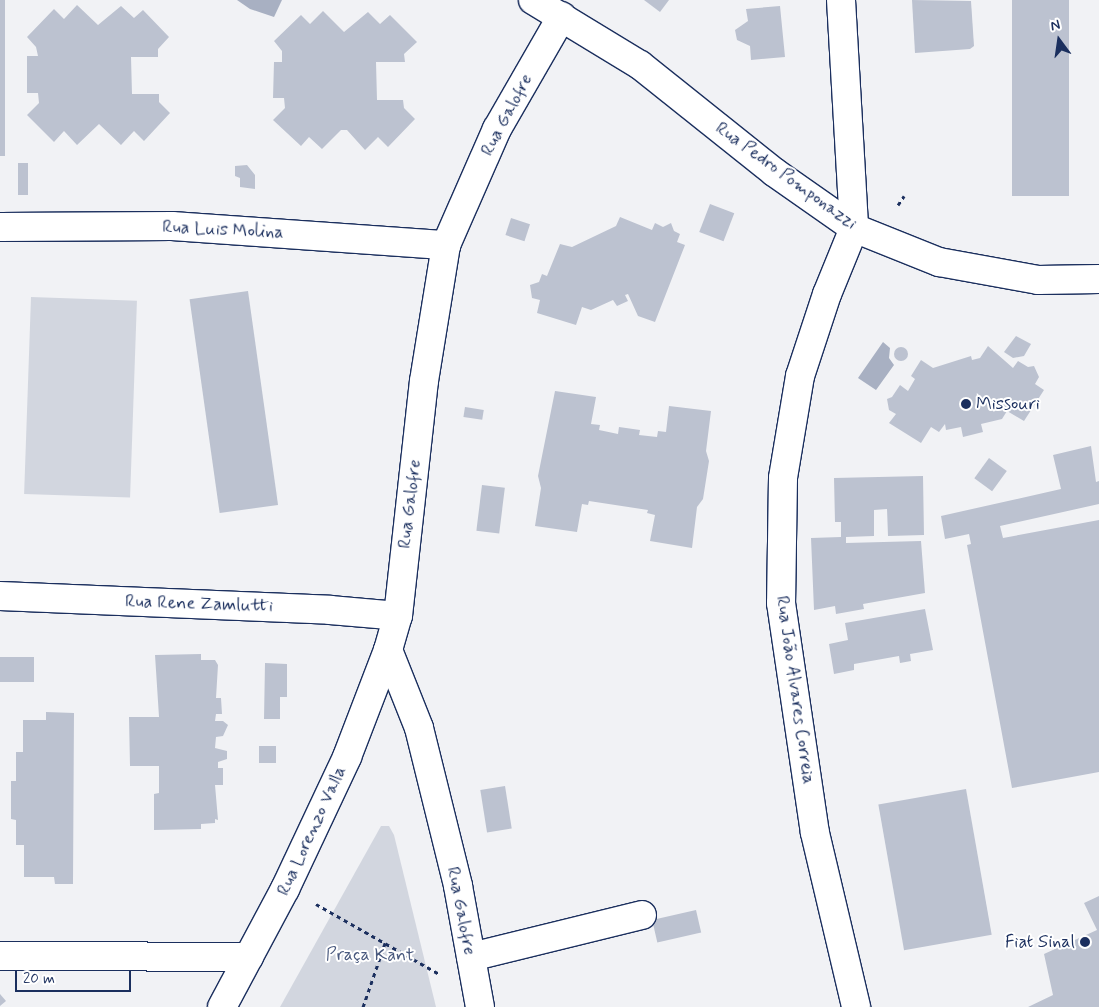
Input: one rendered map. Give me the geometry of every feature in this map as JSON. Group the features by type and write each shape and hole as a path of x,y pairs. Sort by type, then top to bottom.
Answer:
{"street":[{"name":"Rua Pedro Pomponazzi","path":"533,0 640,65 774,172 854,228 939,262 1038,280 1099,279"},
{"path":"841,0 854,228"},
{"name":"Rua Galofre","path":"478,1000 458,886 420,728 388,650 398,616 424,381 446,245 497,130 562,16"},
{"name":"Rua Luis Molina","path":"0,227 172,226 446,245"},
{"name":"Rua João Alvares Correia","path":"854,228 827,294 800,376 783,478 781,603 815,833 856,1007"},
{"name":"Rua Rene Zamlutti","path":"0,596 330,610 398,616"},
{"name":"Rua Lorenzo Valla","path":"222,1007 249,957 347,757 388,650"},
{"path":"470,957 642,915"},
{"path":"0,956 249,957"}],"path":[{"path":"898,206 904,196"},
{"path":"310,901 385,943 478,1000"},
{"path":"363,1007 385,943"}],"green space":[{"path":"31,297 137,301 130,498 24,494"},
{"name":"Praça Kant","path":"381,826 389,826 394,835 436,1007 280,1007"}],"water":[{"path":"237,0 282,0 274,17 250,9"},
{"path":"883,342 890,348 889,358 894,365 876,390 858,378"}],"building":[{"path":"0,0 5,0 5,156 0,156"},
{"path":"644,0 669,0 660,12"},
{"path":"912,0 971,1 974,46 970,49 915,53"},
{"path":"1012,0 1069,0 1069,196 1012,196"},
{"path":"77,5 98,25 121,6 134,18 143,10 169,37 158,49 158,57 131,57 132,94 159,94 159,102 170,113 144,141 134,131 121,145 99,124 77,145 64,131 54,142 27,115 39,103 38,93 27,93 27,56 38,56 36,47 27,37 54,9 64,19"},
{"path":"780,6 785,57 751,60 750,46 737,40 735,30 748,21 746,9"},
{"path":"323,11 344,32 368,12 380,24 390,15 417,42 404,54 405,62 376,62 377,100 403,100 404,108 415,119 388,147 378,137 365,150 347,130 341,130 322,149 309,137 301,146 273,120 285,108 284,98 273,98 274,62 282,62 282,51 274,41 301,15 310,24"},
{"path":"18,163 28,163 28,195 18,195"},
{"path":"247,165 255,175 255,189 240,187 240,178 235,176 235,166"},
{"path":"710,204 734,213 724,241 699,232"},
{"path":"620,217 652,230 655,223 663,227 671,223 674,231 680,234 677,242 685,245 655,322 638,316 628,294 625,295 628,301 617,306 613,300 591,310 582,307 576,325 537,313 540,300 532,298 530,285 539,282 542,274 547,276 560,244 572,247 616,226"},
{"path":"511,218 530,224 524,241 505,235"},
{"path":"248,291 278,505 220,513 190,299"},
{"path":"1016,336 1031,344 1024,356 1013,358 1004,352"},
{"path":"988,346 1013,368 1018,361 1028,367 1034,366 1039,377 1035,384 1044,390 1024,421 1007,411 1002,419 981,424 983,432 963,437 961,427 946,430 945,424 939,432 931,427 921,443 889,423 896,414 889,410 887,399 892,397 900,385 908,391 915,379 911,376 921,360 933,368 971,356 972,360 980,358"},
{"path":"898,347 904,347 908,354 904,361 898,361 894,357 894,351"},
{"path":"555,391 596,397 591,424 600,425 599,430 618,434 619,427 640,430 639,435 657,437 658,431 666,432 669,406 711,411 706,451 709,461 703,499 697,507 692,548 650,541 655,515 647,513 648,510 589,501 588,505 582,504 577,532 535,526 541,488 538,476"},
{"path":"465,407 484,410 482,420 463,417"},
{"path":"1091,446 1096,482 1099,481 1099,504 1000,526 1003,538 1099,520 1099,772 1012,788 967,545 971,544 969,534 945,539 941,516 1061,489 1053,455"},
{"path":"989,458 1007,471 992,491 974,478"},
{"path":"923,476 924,535 888,536 887,509 874,510 874,536 846,537 846,543 921,541 925,593 863,604 864,609 836,614 835,606 814,610 811,538 841,537 841,522 835,522 834,478"},
{"path":"482,485 505,488 499,533 476,531"},
{"path":"925,609 933,650 910,654 911,661 900,663 899,656 854,664 854,670 834,674 829,644 848,640 845,623"},
{"path":"201,654 201,660 215,660 218,665 216,698 221,698 222,714 216,714 215,721 223,721 228,725 223,736 216,737 215,748 227,751 227,759 218,762 218,768 223,768 223,785 215,785 218,820 215,819 215,823 201,824 201,829 154,830 154,794 159,793 159,766 130,766 129,717 159,717 155,655"},
{"path":"0,657 34,657 34,682 0,682"},
{"path":"265,663 287,664 287,697 280,697 280,719 264,719"},
{"path":"46,712 74,713 73,884 55,884 54,877 24,877 24,845 16,845 16,820 11,819 11,781 16,781 16,752 23,752 23,720 46,720"},
{"path":"259,746 276,746 276,763 259,763"},
{"path":"505,786 512,828 487,832 480,790"},
{"path":"966,789 992,935 904,950 878,804"},
{"name":"Fiat Sinal","path":"1099,896 1099,1007 1028,1007 1053,995 1044,954 1097,930 1084,903"},
{"path":"696,910 701,932 657,943 652,920"},
{"path":"0,994 6,1001 0,1006"}],"place":[{"name":"Missouri","path":"966,404"},
{"name":"Fiat Sinal","path":"1085,942"}]}
